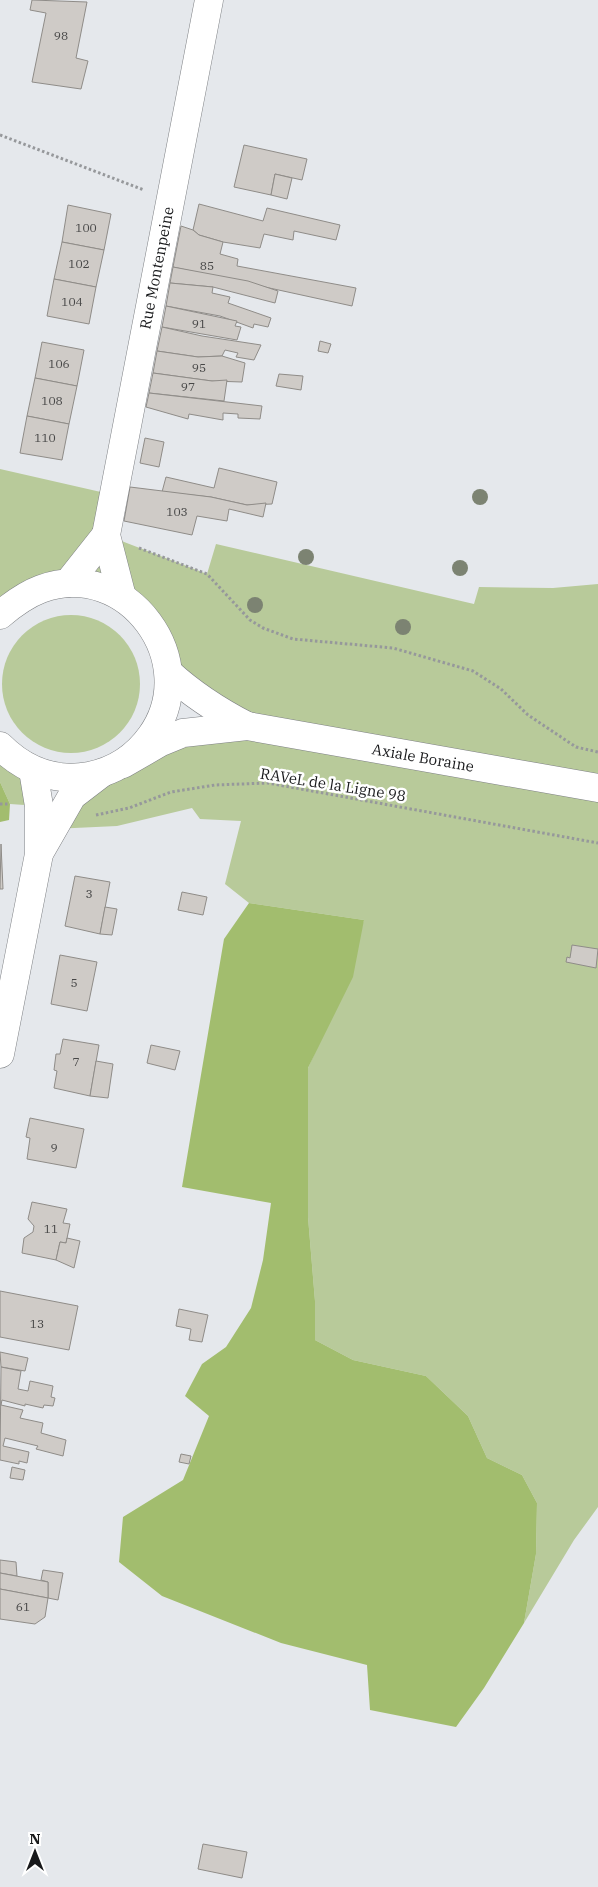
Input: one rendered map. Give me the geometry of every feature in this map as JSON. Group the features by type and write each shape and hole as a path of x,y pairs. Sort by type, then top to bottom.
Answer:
{"street":[{"name":"Rue Montenpeine","path":"122,597 106,535 209,0"},
{"name":"Rue Montenpeine","path":"68,583 106,535"},
{"path":"0,616 18,600 42,588 68,583 95,586 122,597 146,617 162,643 169,673 168,700 159,725 143,747 72,796 39,854"},
{"name":"Axiale Boraine","path":"169,673 189,692 215,709 247,726"},
{"name":"Axiale Boraine","path":"112,769 183,733 247,726 598,788"},
{"path":"0,746 12,758 33,770 56,777 79,778 112,769"},
{"path":"0,1054 39,854 39,806 33,770"}],"path":[{"path":"0,135 170,200"},
{"path":"106,535 207,574 250,620 263,628 294,640 393,648 473,672 501,689 528,715 576,747 598,752"},
{"name":"RAVeL de la Ligne 98","path":"61,815 82,818 128,808 171,792 215,785 268,783 598,843"}],"green space":[{"path":"0,469 114,495 106,535 207,574 216,544 474,604 479,587 553,588 598,584 598,1507 574,1540 524,1623 536,1554 537,1503 522,1475 487,1458 468,1416 426,1376 353,1360 315,1340 315,1301 308,1217 308,1068 328,1024 364,920 249,903 225,884 241,821 200,819 192,808 117,826 53,829 72,796 183,733 215,709 162,643 95,586 0,615"},
{"path":"71,615 97,620 120,635 135,658 140,684 135,710 120,733 97,748 71,753 45,748 22,733 7,710 2,684 7,658 22,635 45,620"},
{"path":"0,746 39,806 10,804 0,782"},
{"path":"0,782 10,804 9,820 0,822"},
{"path":"249,903 364,920 353,977 308,1068 308,1217 315,1301 315,1340 353,1360 426,1376 468,1416 487,1458 522,1475 537,1503 536,1554 524,1623 484,1688 456,1727 370,1710 367,1665 281,1643 162,1596 119,1562 123,1517 183,1480 209,1416 185,1396 202,1364 226,1347 251,1308 263,1260 271,1203 182,1187 224,939"}],"building":[{"path":"32,0 87,2 76,58 88,61 81,89 32,82 46,13 30,10"},
{"path":"244,145 307,159 302,180 275,174 271,195 234,187"},
{"path":"275,174 292,178 287,199 271,195"},
{"path":"199,204 263,221 267,208 340,225 336,240 294,231 293,240 264,234 260,248 223,242 199,235 193,230"},
{"path":"68,205 111,214 104,250 62,242"},
{"path":"181,226 193,230 199,235 223,242 220,254 238,259 237,266 356,288 352,306 173,267"},
{"path":"62,242 104,250 96,287 54,279"},
{"path":"173,267 248,281 278,291 275,303 213,287 170,283"},
{"path":"54,279 96,287 89,324 47,316"},
{"path":"170,283 213,287 212,293 230,297 228,303 271,318 268,327 254,324 253,328 220,316 166,306"},
{"path":"166,306 237,321 235,326 241,327 237,340 162,327"},
{"path":"162,327 202,336 261,345 254,360 236,357 238,353 225,350 222,356 198,357 157,351"},
{"path":"320,341 331,344 328,353 318,351"},
{"path":"42,342 84,350 77,386 35,378"},
{"path":"157,351 198,357 222,356 245,363 242,382 212,381 153,373"},
{"path":"153,373 212,381 227,380 224,401 149,393"},
{"path":"279,374 303,376 301,390 276,386"},
{"path":"35,378 77,386 69,424 27,416"},
{"path":"149,393 262,406 260,419 238,418 238,414 223,413 223,420 189,414 188,419 146,407"},
{"path":"27,416 69,424 62,460 20,453"},
{"path":"145,438 164,442 159,467 140,463"},
{"path":"219,468 277,482 272,504 247,505 211,497 162,492 166,477 214,488"},
{"path":"130,487 211,497 247,505 266,503 263,517 229,509 227,521 197,516 192,535 124,521"},
{"path":"1,844 3,889 0,889"},
{"path":"75,876 110,882 100,934 65,926"},
{"path":"182,892 207,897 203,915 178,910"},
{"path":"105,907 117,909 112,935 100,934"},
{"path":"572,945 598,949 596,968 566,962 567,957 570,958"},
{"path":"60,955 97,962 87,1011 51,1004"},
{"path":"63,1039 99,1045 90,1096 54,1088 57,1071 54,1070 56,1054 60,1054"},
{"path":"151,1045 180,1051 175,1070 147,1063"},
{"path":"96,1061 113,1064 108,1098 90,1096"},
{"path":"30,1118 84,1129 76,1168 27,1159 30,1138 26,1137"},
{"path":"32,1202 67,1209 63,1223 70,1224 66,1243 60,1242 56,1260 22,1253 24,1238 33,1232 34,1226 28,1219"},
{"path":"67,1238 80,1241 74,1268 56,1260 60,1242 66,1243"},
{"path":"0,1291 78,1306 69,1350 0,1337"},
{"path":"179,1309 208,1315 202,1342 189,1340 191,1329 176,1326"},
{"path":"0,1352 28,1358 25,1371 1,1367"},
{"path":"1,1367 21,1371 18,1389 28,1391 30,1381 53,1386 51,1397 55,1398 53,1406 44,1405 43,1408 25,1404 25,1406 2,1400 1,1405 23,1410 20,1418 43,1423 41,1433 66,1440 63,1456 36,1449 38,1446 5,1438 3,1446 29,1452 27,1463 19,1461 19,1464 0,1460"},
{"path":"181,1454 191,1456 189,1464 179,1462"},
{"path":"12,1467 25,1470 23,1480 10,1478"},
{"path":"0,1560 16,1562 17,1576 0,1573"},
{"path":"43,1570 63,1573 58,1600 48,1598 48,1582 41,1580"},
{"path":"0,1573 48,1582 48,1598 0,1589"},
{"path":"0,1589 48,1598 45,1617 35,1624 0,1619"},
{"path":"203,1844 247,1852 242,1878 198,1869"}]}
